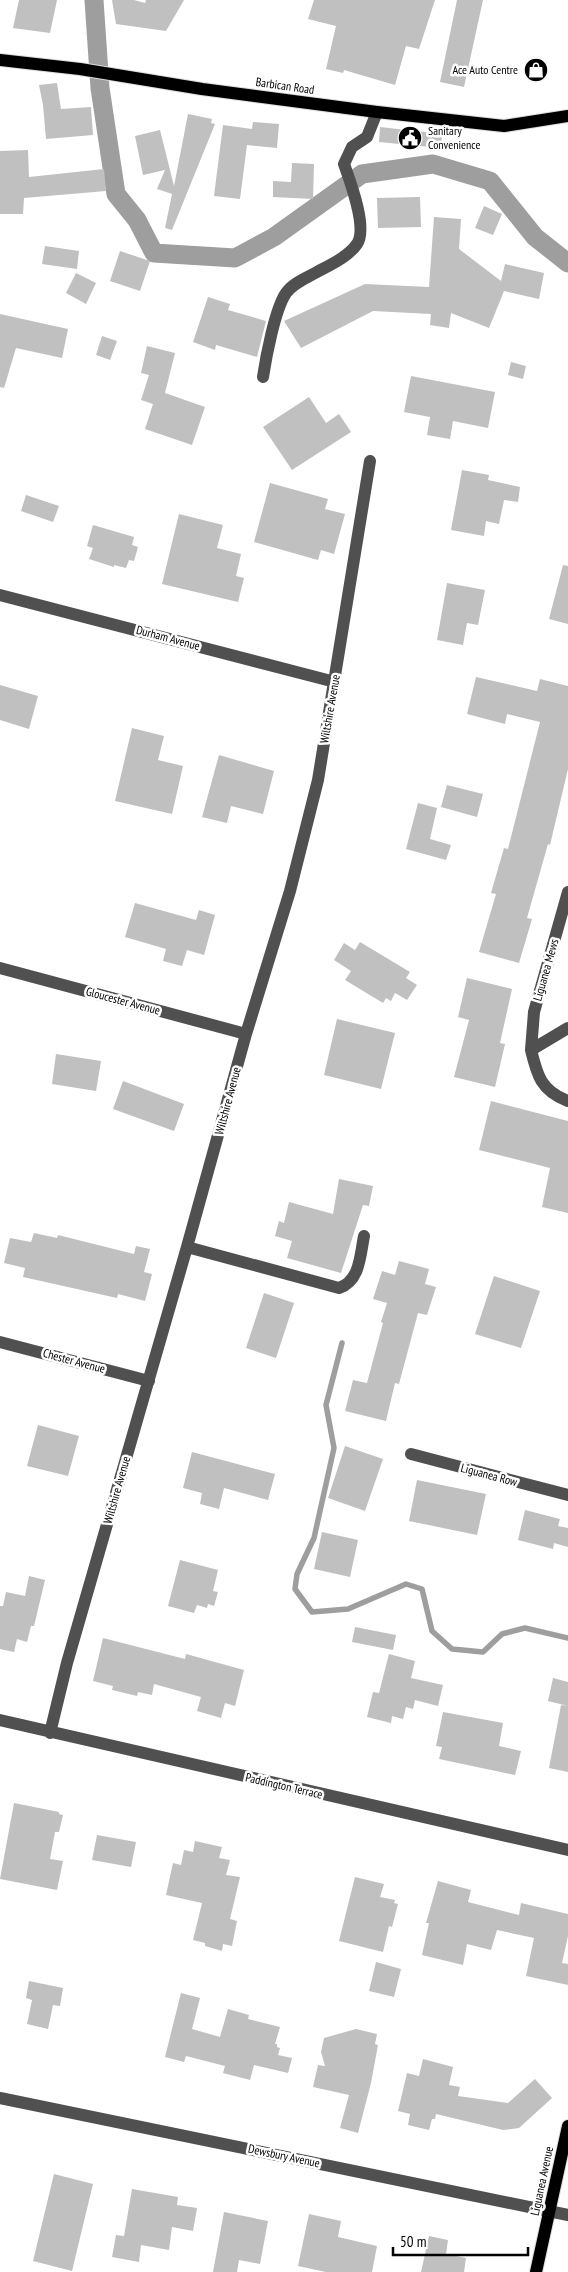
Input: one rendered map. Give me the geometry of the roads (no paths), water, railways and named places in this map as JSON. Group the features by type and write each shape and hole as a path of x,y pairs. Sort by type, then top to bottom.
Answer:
{"main road":[{"name":"Barbican Road","path":"0,60 80,69 116,76 377,112 504,126 568,116"},
{"name":"Liguanea Avenue","path":"536,2272 568,2126"}],"street":[{"path":"263,378 267,350 280,306 286,293 296,283 347,254 358,243 360,233 358,202 344,164 352,147 367,137 377,112"},
{"name":"Wiltshire Avenue","path":"50,1733 69,1653 149,1381 246,1034 290,891 318,780 370,461"},
{"name":"Durham Avenue","path":"0,594 335,682"},
{"name":"Liguanea Mews","path":"568,892 534,1012 531,1050 538,1079 558,1097 568,1100"},
{"name":"Gloucester Avenue","path":"0,968 246,1034"},
{"path":"531,1050 568,1028"},
{"path":"187,1246 338,1288 348,1285 355,1276 364,1236"},
{"name":"Chester Avenue","path":"0,1342 149,1381"},
{"name":"Liguanea Row","path":"411,1454 568,1495"},
{"name":"Paddington Terrace","path":"0,1720 50,1733 568,1850"},
{"name":"Dewsbury Avenue","path":"0,2098 568,2215"}],"waterway":[{"path":"94,0 100,88 116,194 137,220 154,253 235,258 274,237 362,174 433,164 490,181 535,237 568,263"},
{"path":"342,1343 326,1405 334,1448 314,1538 297,1574 295,1589 312,1612 348,1609 406,1584 422,1589 432,1631 452,1649 483,1652 502,1634 525,1628 568,1638"}],"place":[{"name":"Ace Auto Centre","path":"536,70"},
{"name":"Sanitary Convenience","path":"410,138"}]}
